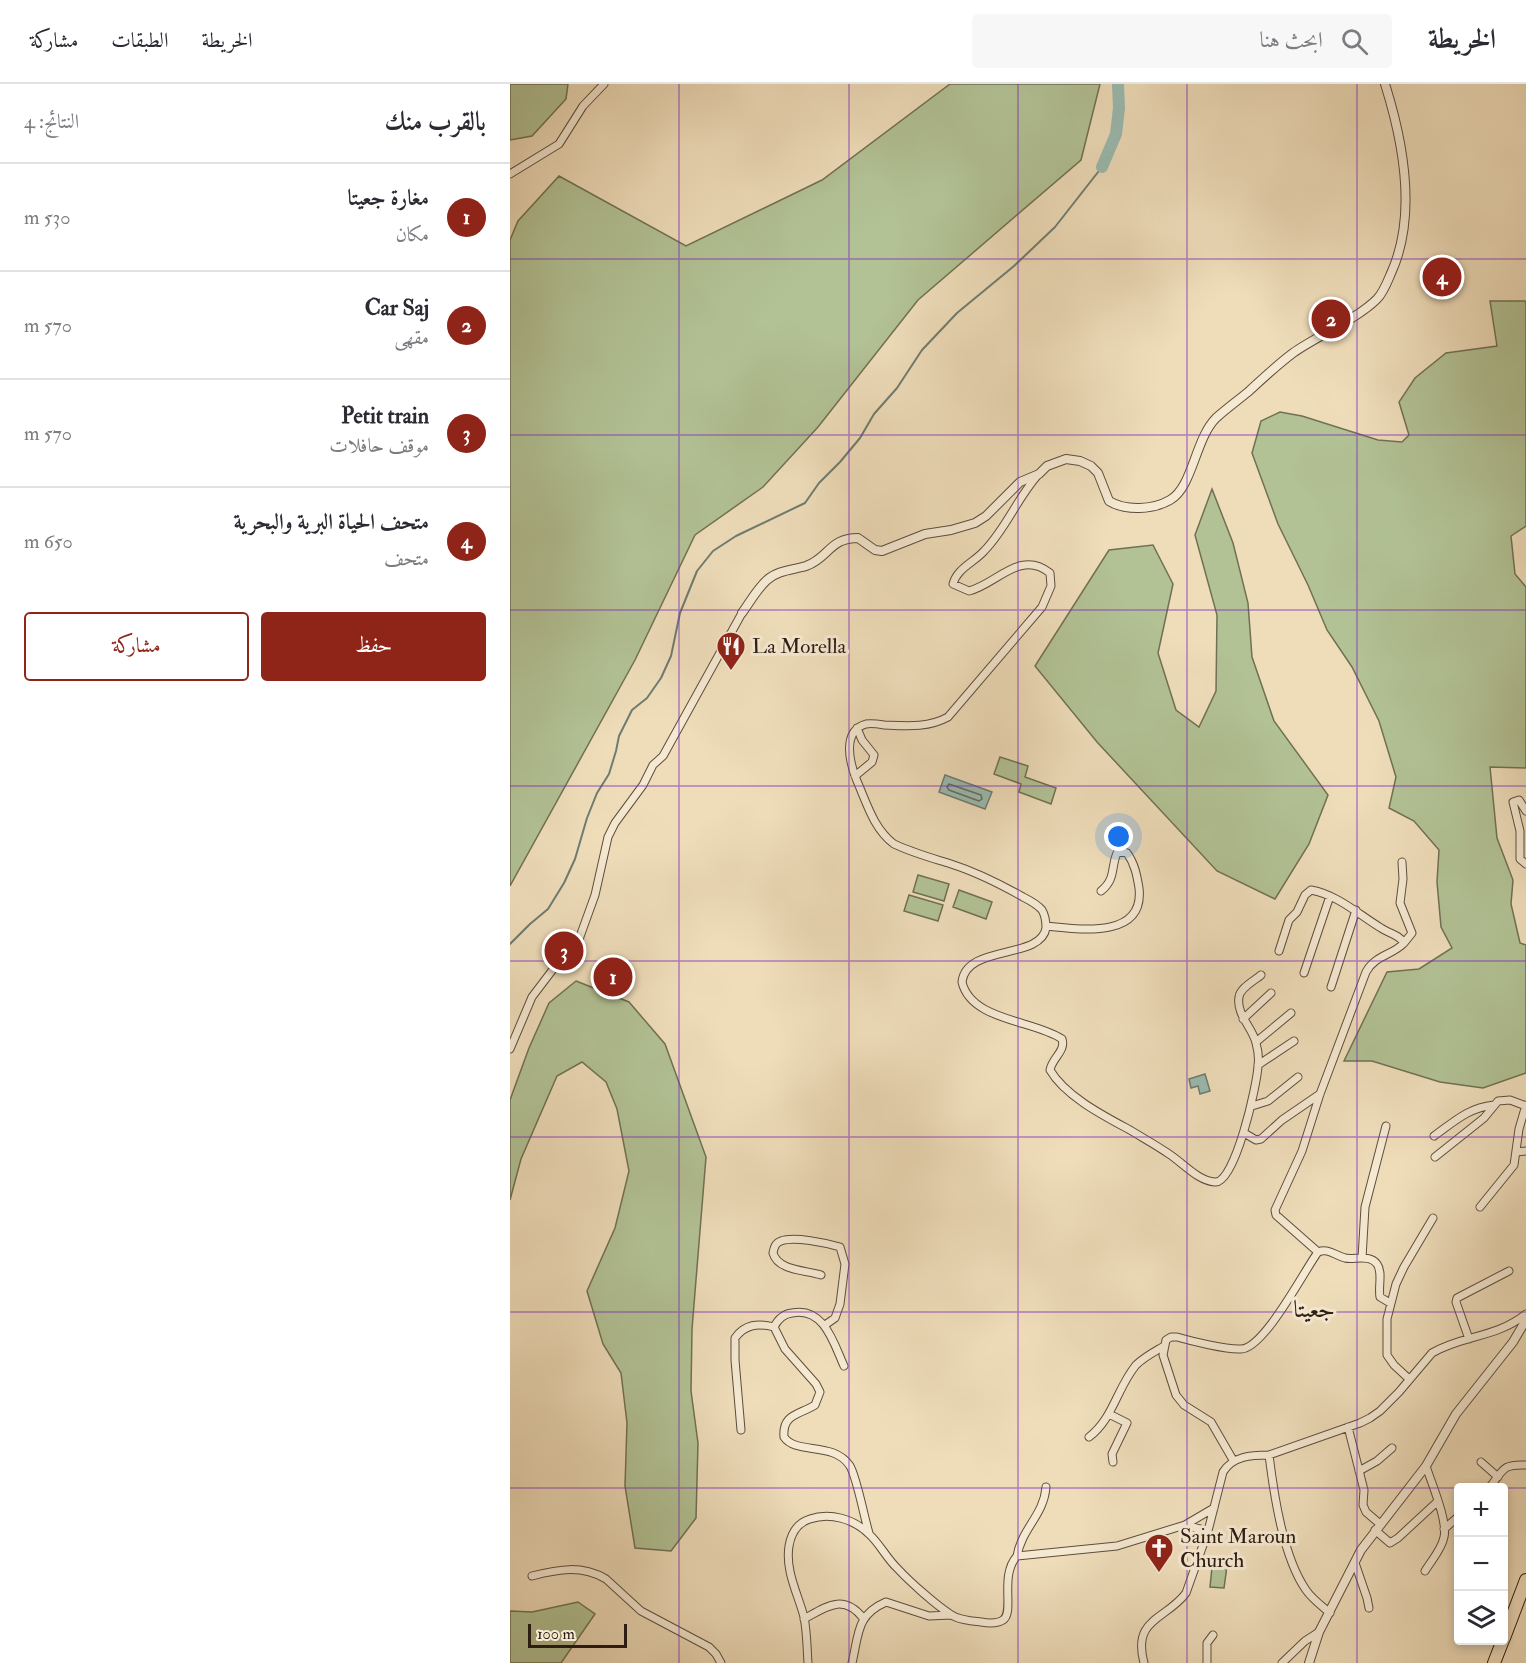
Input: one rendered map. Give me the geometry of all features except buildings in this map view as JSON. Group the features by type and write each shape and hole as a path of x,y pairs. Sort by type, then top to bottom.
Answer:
{"highway":[{"path":"1508,1626 1526,1580"},
{"path":"1494,1663 1501,1645"}],"street":[{"path":"510,174 559,144 583,106 604,84"},
{"path":"1261,975 1239,995 1239,1006 1256,1042 1258,1065 1252,1106 1244,1133 1224,1179 1218,1183 1209,1181 1156,1145 1089,1107 1065,1086 1050,1070 1063,1048 1062,1039 992,1013 967,996 962,982 969,966 1035,942 1046,926 1042,910 1015,892 972,872 909,851 885,838 877,827 850,764 850,750 857,728 867,724 930,725 948,717 1042,607 1052,586 1050,573 1041,566 1029,564 1011,569 969,591 953,584 958,572 980,556 992,543 1024,491 1047,466 1066,459 1080,461 1091,466 1098,473 1109,501 1126,508 1145,507 1170,500 1182,490 1205,434 1215,419 1292,354 1376,300 1398,256 1404,212 1403,158 1396,115 1385,84"},
{"path":"510,1049 532,997 578,942 595,895 608,837 615,823 643,785 653,765 663,756 742,613 760,587 772,576 782,571 807,566 840,540 858,538 875,550 882,551 925,534 975,523 986,516 1020,482 1039,474"},
{"path":"855,776 872,762 874,755 862,740 857,728"},
{"path":"1526,811 1520,800 1514,802 1520,831 1520,859 1526,864"},
{"path":"1046,926 1099,929 1117,926 1130,918 1138,906 1139,891 1134,866 1127,853 1118,851 1115,856 1112,878 1101,891"},
{"path":"1318,1252 1276,1215 1275,1210 1302,1151 1320,1094 1370,964 1404,943 1412,933 1400,903 1403,879 1402,862"},
{"path":"1279,951 1289,920 1297,912 1307,892 1314,890 1356,910 1404,943"},
{"path":"1304,973 1330,896"},
{"path":"1331,987 1356,910"},
{"path":"1244,1019 1271,993"},
{"path":"1256,1042 1291,1013"},
{"path":"1258,1065 1294,1041"},
{"path":"1252,1106 1268,1101 1298,1077"},
{"path":"1244,1133 1256,1140 1261,1139 1282,1120 1320,1094"},
{"path":"1435,1157 1484,1118 1498,1101 1506,1099 1526,1106 1519,1129 1514,1165 1480,1207"},
{"path":"1434,1136 1469,1111 1494,1105"},
{"path":"1362,1258 1365,1207 1386,1126"},
{"path":"1516,1152 1526,1151"},
{"path":"1408,1378 1394,1365 1388,1355 1387,1319 1390,1303 1404,1267 1433,1218"},
{"path":"821,1275 784,1266 777,1262 773,1253 775,1245 780,1241 793,1239 840,1247 845,1264 844,1283 835,1318 825,1325"},
{"path":"1233,1460 1211,1422 1179,1400 1165,1363 1166,1340 1177,1337 1242,1350 1254,1344 1290,1297 1318,1252 1327,1250 1345,1258 1373,1260 1378,1264 1380,1297 1390,1303"},
{"path":"1469,1339 1456,1302 1457,1298 1509,1271"},
{"path":"774,1327 781,1317 798,1312 814,1316 825,1325 844,1366"},
{"path":"1144,1663 1141,1652 1144,1633 1156,1617 1180,1601 1186,1593 1208,1531 1223,1472 1233,1460 1253,1455 1269,1455 1360,1423 1380,1411 1432,1353 1442,1347 1502,1329 1515,1323 1526,1314"},
{"path":"1309,1663 1319,1632 1361,1550 1426,1466 1456,1414 1513,1342 1526,1320"},
{"path":"741,1430 735,1338 746,1327 762,1325 774,1327"},
{"path":"774,1327 785,1349 816,1384 820,1392 815,1405 787,1419 784,1437 793,1445 831,1452 844,1460 852,1473 869,1533 897,1569 951,1615"},
{"path":"1089,1437 1097,1431 1109,1414 1126,1380 1138,1364 1164,1346"},
{"path":"1109,1414 1127,1423 1112,1454 1113,1462"},
{"path":"1348,1427 1364,1490 1363,1505 1390,1543 1438,1501"},
{"path":"1359,1471 1392,1449"},
{"path":"1269,1455 1274,1493 1286,1544 1299,1579 1307,1593 1330,1613"},
{"path":"1481,1462 1498,1477"},
{"path":"1493,1483 1506,1466 1526,1465"},
{"path":"1425,1570 1441,1545 1444,1529 1438,1501 1426,1466"},
{"path":"852,1663 863,1618 870,1610 886,1602 929,1616 951,1615 985,1623 1002,1622 1008,1611 1009,1568 1017,1556 1021,1539 1043,1503 1046,1487"},
{"path":"1017,1556 1104,1549 1185,1525 1214,1508"},
{"path":"807,1663 804,1619 790,1573 789,1545 795,1530 809,1519 830,1516 848,1521 869,1533"},
{"path":"1444,1529 1454,1520"},
{"path":"1185,1525 1208,1531"},
{"path":"1354,1563 1369,1608"},
{"path":"532,1576 580,1569 600,1575 641,1611 708,1647 721,1663"},
{"path":"804,1619 826,1607 840,1603 853,1608 863,1618"},
{"path":"1282,1663 1305,1641 1319,1632"},
{"path":"1207,1663 1207,1643 1213,1635"}],"green space":[{"path":"510,84 568,84 566,99 532,136 510,140"},
{"path":"950,84 1100,84 1081,160 918,300 818,427 763,487 695,535 635,660 510,886 510,240 518,221 559,176 686,246 822,180"},
{"path":"1490,301 1525,301 1526,303 1526,526 1511,536 1515,574 1526,587 1526,768 1490,767 1497,838 1513,880 1511,904 1520,943 1526,945 1526,1073 1483,1088 1440,1082 1372,1061 1344,1061 1387,972 1419,969 1452,948 1441,927 1437,882 1439,850 1414,821 1389,808 1396,777 1379,721 1352,667 1327,630 1278,524 1252,453 1261,421 1280,412 1302,416 1378,440 1402,442 1409,435 1399,402 1415,378 1446,353 1497,346"},
{"path":"1212,489 1233,543 1248,603 1252,657 1274,721 1328,795 1309,844 1275,899 1217,871 1097,742 1035,666 1109,550 1153,545 1173,584 1158,653 1176,710 1199,727 1216,691 1217,615 1195,535"},
{"path":"1000,757 1028,766 1025,777 1056,788 1051,804 1019,792 1021,784 994,774"},
{"path":"918,875 949,884 944,901 913,892"},
{"path":"959,890 992,902 986,919 953,907"},
{"path":"909,895 943,905 938,921 904,911"},
{"path":"576,981 629,1002 665,1044 706,1157 692,1329 691,1391 698,1443 696,1518 671,1551 635,1548 625,1486 627,1423 621,1373 603,1344 587,1291 615,1228 629,1171 617,1109 606,1082 582,1062 557,1076 521,1159 510,1200 510,1100 549,1003"},
{"path":"1213,1557 1228,1559 1224,1588 1210,1587"},
{"path":"578,1602 595,1614 561,1663 510,1663 510,1611 532,1612"}],"water":[{"path":"945,775 992,792 985,809 939,792"},
{"path":"1205,1074 1210,1091 1200,1094 1198,1086 1191,1088 1189,1079"}],"waterway":[{"path":"1102,167 1116,134 1119,108 1118,84"},
{"path":"510,944 548,909 564,883 575,859 597,793 609,774 619,736 632,710 647,698 661,678 671,656 680,613 697,571 713,551 736,536 805,503 819,483 860,438 874,414 897,388 922,350 957,313 1014,266 1055,227 1102,167"}],"place":[{"name":"متحف الحياة البرية والبحرية","path":"1442,277"},
{"name":"Car Saj","path":"1331,319"},
{"name":"La Morella","path":"731,672"},
{"name":"Petit train","path":"564,951"},
{"name":"مغارة جعيتا","path":"613,977"},
{"name":"Saint Maroun Church","path":"1159,1574"}],"district":[{"name":"جعيتا","path":"1314,1309"}]}
